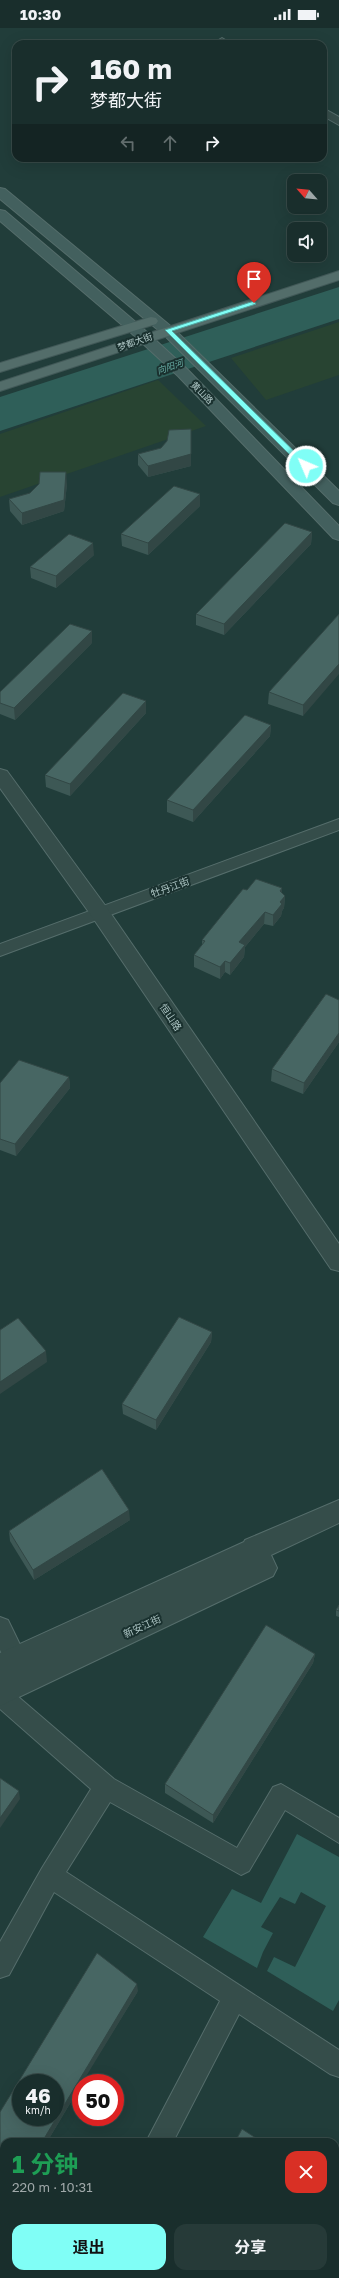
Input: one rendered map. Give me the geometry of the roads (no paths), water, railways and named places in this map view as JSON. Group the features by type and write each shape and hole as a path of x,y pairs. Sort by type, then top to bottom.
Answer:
{"main road":[{"path":"0,192 168,330 205,365 339,500"},
{"name":"黄山路","path":"0,214 134,327 145,339 183,373 339,535"},
{"path":"317,268 339,260"},
{"name":"梦都大街","path":"0,387 168,330 339,275"},
{"name":"梦都大街","path":"0,368 170,315"}],"street":[{"path":"327,113 339,122"},
{"name":"恒山路","path":"0,775 100,913 339,1262"},
{"name":"牡丹江街","path":"0,950 339,824"},
{"path":"0,1627 8,1663 254,1548 339,1511"},
{"name":"新安江街","path":"0,1694 264,1568 254,1548"},
{"path":"0,1694 106,1787 241,1863 281,1795 339,1831"},
{"path":"0,1966 50,1876 106,1787"},
{"path":"50,1876 339,2065"},
{"path":"161,2138 235,1997"}],"water":[{"name":"向阳河","path":"339,287 339,319 0,431 0,397"},
{"path":"297,1834 339,1857 339,2000 333,2011 267,1971 274,1957 295,1967 326,1906 301,1892 295,1904 280,1897 261,1927 273,1933 257,1968 203,1937 232,1889 261,1903"}]}
